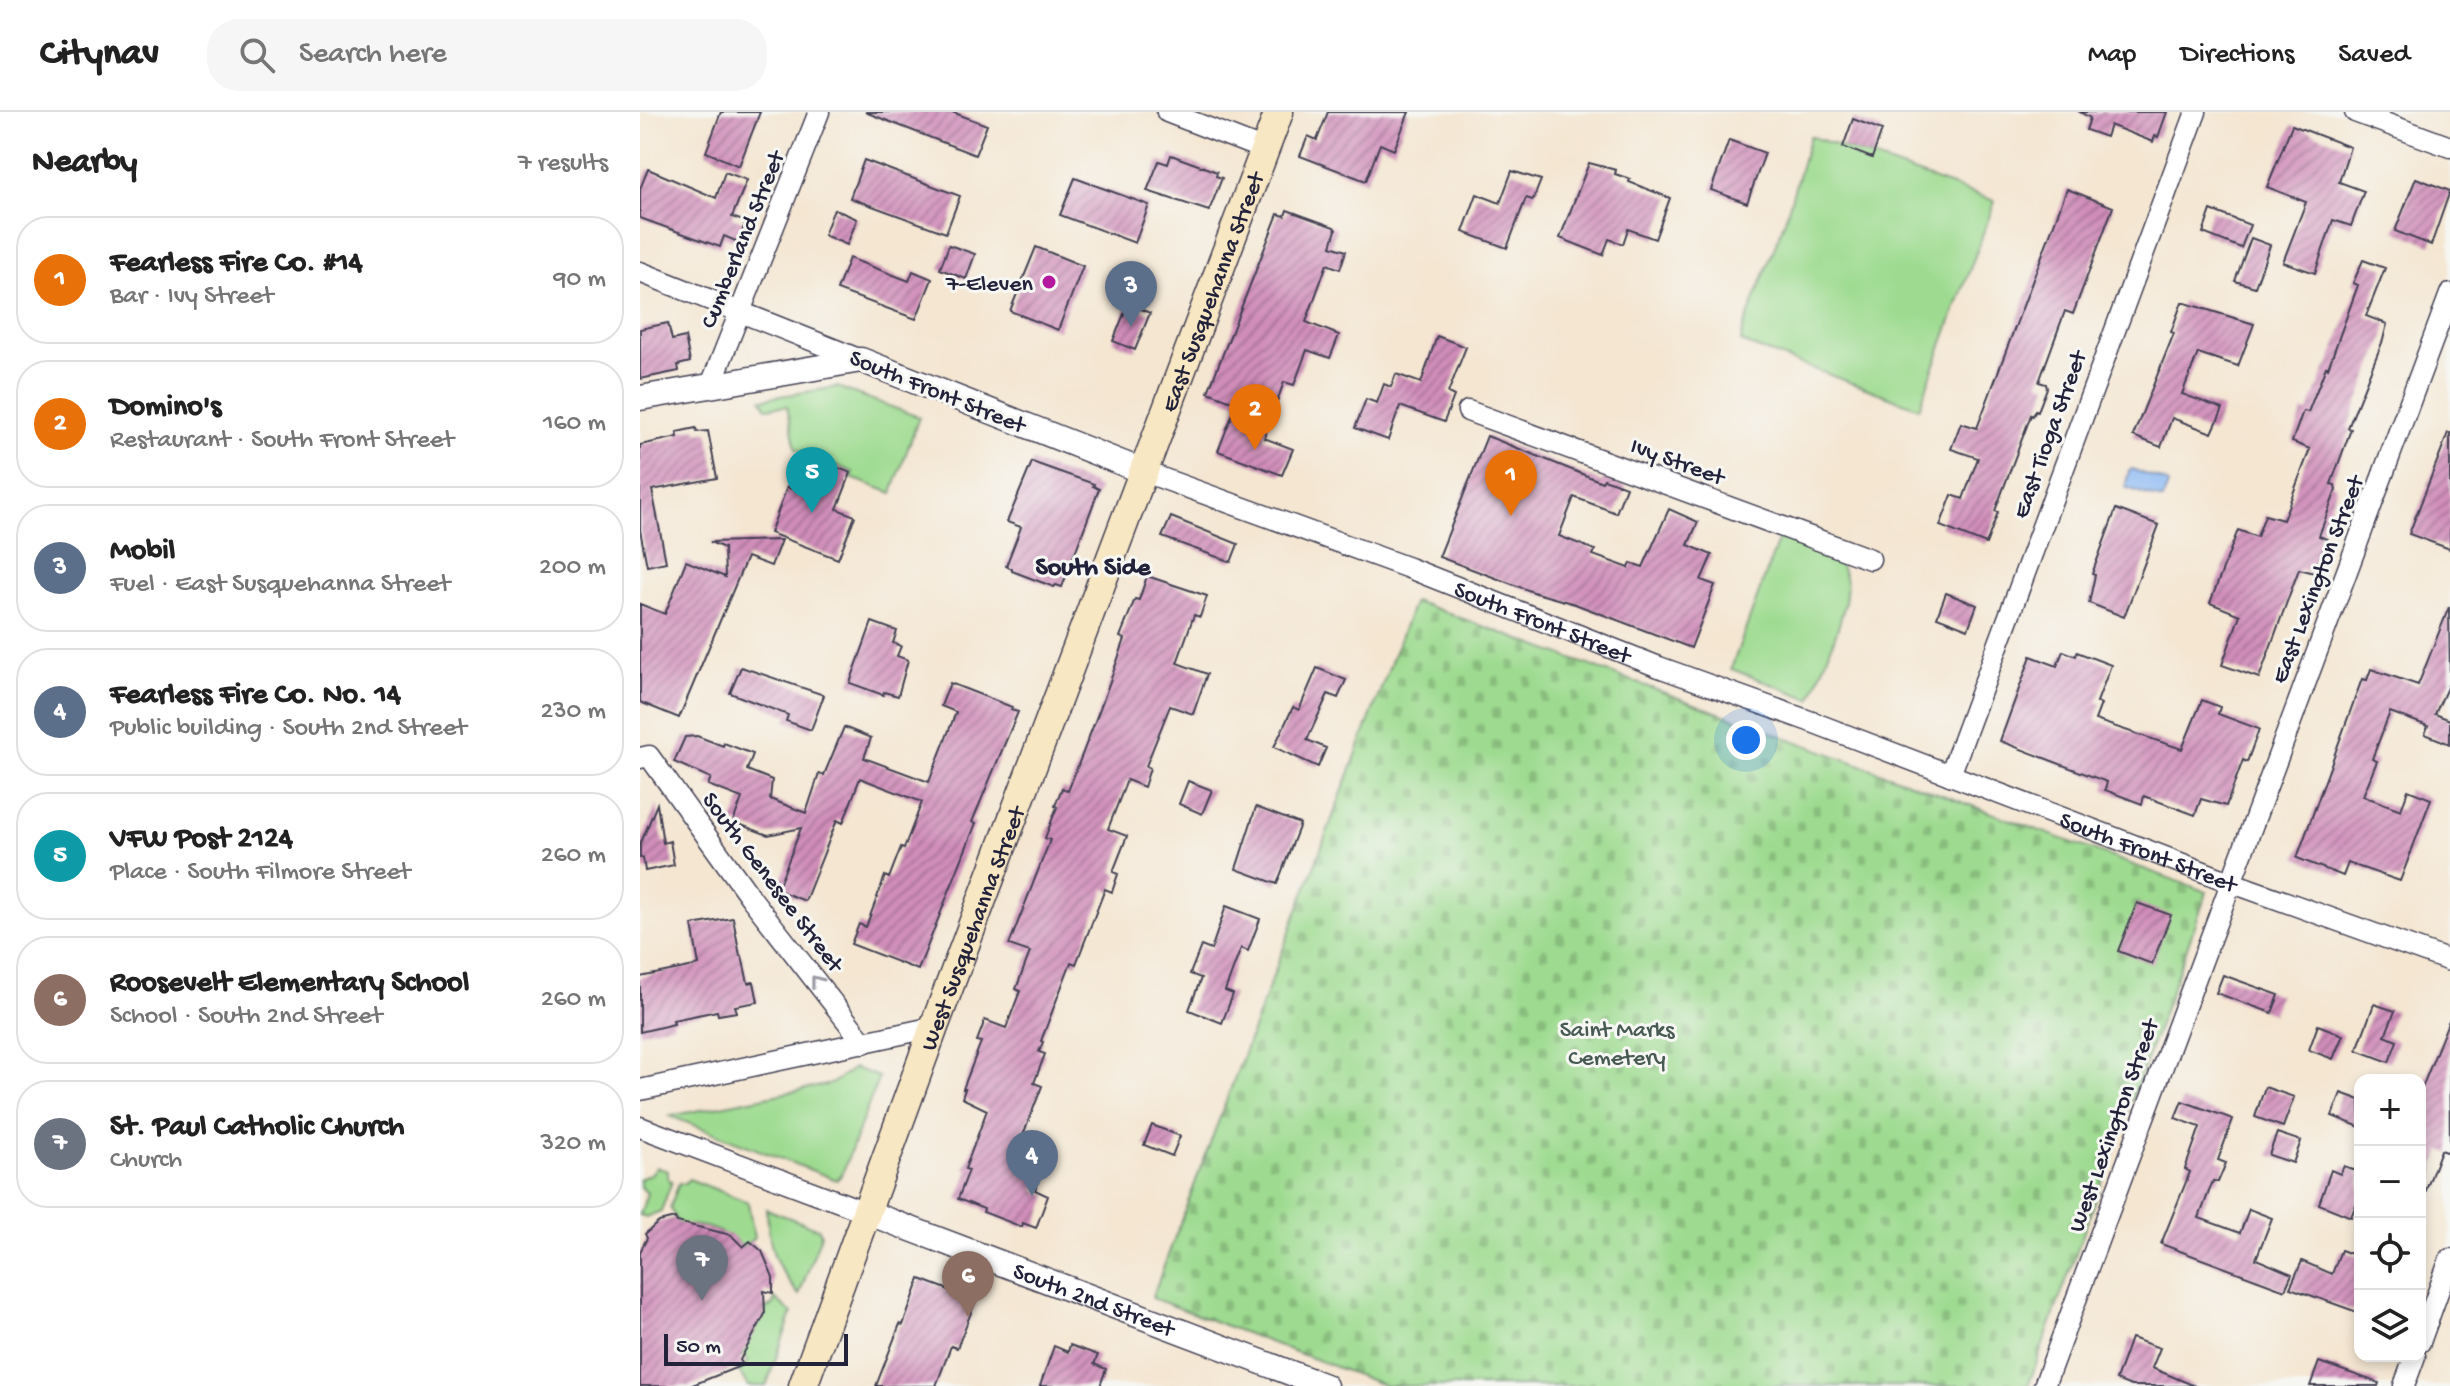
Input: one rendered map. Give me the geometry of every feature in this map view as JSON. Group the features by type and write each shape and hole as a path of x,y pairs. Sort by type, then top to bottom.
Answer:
{"main road":[{"name":"East Susquehanna Street","path":"1142,471 1279,112"},
{"name":"West Susquehanna Street","path":"803,1386 1142,471"}],"street":[{"name":"Cumberland Street","path":"711,385 819,112"},
{"path":"1167,112 1265,150"},
{"name":"East Tioga Street","path":"1950,775 2196,112"},
{"path":"2355,112 2450,147"},
{"name":"South Front Street","path":"640,272 1142,471 1409,568 1659,667 2230,882 2450,961"},
{"name":"East Lexington Street","path":"2230,882 2450,294"},
{"path":"640,398 861,360"},
{"name":"Ivy Street","path":"1468,411 1870,559"},
{"name":"South Genesee Street","path":"640,758 649,756 751,898 864,1043"},
{"name":"West Lexington Street","path":"2044,1386 2230,882"},
{"path":"640,1090 934,1027"},
{"name":"South 2nd Street","path":"640,1127 1325,1386"},
{"path":"2426,1325 2450,1259"},
{"path":"2404,1386 2413,1362"}],"green space":[{"path":"1810,136 1995,201 1919,408 1741,342 1786,217"},
{"path":"837,387 919,417 892,493 851,478 853,472 796,449 787,406 767,408 762,399"},
{"path":"1779,538 1835,560 1845,579 1844,608 1811,699 1731,669"},
{"name":"Saint Marks Cemetery","path":"1414,601 2207,892 2028,1386 1386,1386 1152,1298"},
{"path":"854,1068 879,1077 837,1180 670,1116 831,1084"},
{"path":"656,1167 668,1171 668,1179 672,1181 661,1211 646,1217 640,1215 647,1193 640,1186 640,1179"},
{"path":"689,1179 748,1202 754,1238 743,1247 730,1237 705,1227 680,1228 670,1208 679,1183 684,1184"},
{"path":"766,1209 819,1229 821,1235 799,1295 774,1255"},
{"path":"775,1298 792,1313 766,1386 748,1386 736,1367 743,1368 748,1361 741,1355 765,1309 773,1305"}],"water":[{"path":"2132,469 2166,482 2168,485 2162,500 2125,487"}],"building":[{"path":"721,112 760,112 739,166 706,152"},
{"path":"865,112 952,112 987,125 975,155"},
{"path":"1328,112 1409,112 1394,150 1380,144 1366,181 1300,156 1308,136 1317,140"},
{"path":"2080,112 2167,112 2158,137 2155,136 2153,142 2110,125 2106,137 2086,130 2090,118"},
{"path":"1853,119 1882,130 1872,158 1843,147"},
{"path":"2292,125 2350,147 2339,182 2364,191 2351,226 2333,220 2315,273 2283,262 2306,202 2267,187"},
{"path":"1729,140 1765,153 1747,203 1711,190"},
{"path":"1171,155 1217,172 1216,176 1222,178 1209,211 1147,191 1159,161 1168,164"},
{"path":"864,160 960,196 946,233 850,198"},
{"path":"1589,163 1616,170 1615,174 1630,179 1629,182 1670,198 1655,239 1628,229 1623,244 1609,239 1603,255 1560,238"},
{"path":"648,169 716,198 725,172 747,180 732,217 746,222 738,242 724,236 720,247 640,218 640,189"},
{"path":"1512,171 1541,180 1533,200 1526,198 1507,248 1463,232 1477,194 1500,203"},
{"path":"1075,178 1149,205 1135,243 1060,215"},
{"path":"2416,178 2450,191 2431,245 2395,231"},
{"path":"2067,189 2113,207 2073,314 2065,311 2039,382 2046,384 2047,388 2038,411 2031,415 1986,544 1940,526 1952,495 1963,499 1978,458 1951,449 1961,423 1977,428"},
{"path":"834,209 857,219 847,245 824,235"},
{"path":"1287,210 1334,227 1336,230 1331,246 1346,251 1340,269 1327,264 1306,322 1339,335 1330,358 1307,350 1294,385 1284,382 1264,438 1293,449 1282,475 1218,451 1237,403 1208,392 1278,214 1285,216"},
{"path":"2211,210 2250,225 2241,248 2203,233"},
{"path":"2251,238 2270,245 2255,287 2235,281"},
{"path":"949,245 975,254 966,279 940,269"},
{"name":"7-Eleven","path":"1036,247 1083,266 1058,330 1010,311"},
{"path":"849,258 909,281 913,271 932,279 916,319 837,290"},
{"path":"2363,260 2385,268 2366,316 2387,324 2348,428 2351,429 2331,484 2335,485 2336,490 2319,536 2327,539 2315,573 2299,569 2259,678 2222,665 2240,615 2210,603 2238,530 2257,537 2265,515 2283,520 2310,449 2292,442 2303,411 2308,412 2328,368 2358,285 2353,283"},
{"path":"2182,302 2254,324 2238,366 2198,353 2182,394 2223,409 2212,433 2172,418 2161,447 2133,436 2174,333 2171,332"},
{"path":"1128,304 1150,313 1135,350 1113,341"},
{"path":"668,323 672,340 685,337 690,362 678,365 679,371 640,379 640,329"},
{"path":"1437,336 1466,347 1448,393 1454,396 1444,422 1400,406 1388,440 1355,428 1366,399 1377,403 1384,384 1391,387 1396,374 1421,383"},
{"path":"696,428 697,432 708,431 717,478 652,490 666,562 647,566 640,530 640,445 678,437 677,432"},
{"path":"2450,433 2450,549 2409,534"},
{"path":"1487,436 1602,482 1604,479 1626,487 1616,513 1574,497 1559,536 1595,550 1593,555 1629,568 1631,563 1643,567 1669,509 1698,522 1688,545 1712,555 1701,580 1715,585 1691,648 1439,557"},
{"path":"819,460 851,473 837,509 855,516 838,559 770,533 787,487 806,494"},
{"path":"1032,462 1094,484 1099,489 1062,587 1054,587 1006,566 1021,527 1007,522"},
{"path":"2116,509 2159,525 2124,617 2089,603 2095,575 2092,574"},
{"path":"1171,517 1238,544 1231,562 1162,537"},
{"path":"781,540 771,566 747,557 679,718 640,702 640,604 665,614 686,561 725,577 724,548 710,542"},
{"path":"1147,576 1207,596 1200,617 1194,615 1177,663 1207,674 1193,714 1170,706 1146,766 1150,768 1144,787 1127,780 1108,829 1127,836 1113,872 1118,874 1112,892 1105,889 1076,964 1071,962 1041,1041 1039,1052 1045,1054 1034,1083 1042,1086 1019,1146 1047,1156 1035,1190 1048,1196 1036,1228 1023,1223 1022,1227 958,1199 969,1170 965,1169 987,1110 962,1098 963,1089 981,1042 977,1041 985,1020 1006,1028 1020,991 1016,989 1030,952 1009,945 1050,840 1045,838 1055,806 1062,788 1068,791 1125,639 1120,637"},
{"path":"1946,593 1977,605 1968,629 1937,617"},
{"path":"2449,607 2450,681 2435,714 2450,720 2450,744 2425,734 2428,726 2390,712 2372,759 2377,761 2363,796 2401,810 2408,790 2431,799 2400,881 2348,863 2343,876 2297,858 2362,679 2367,680 2371,669 2418,685"},
{"path":"872,622 897,631 893,643 901,646 897,656 908,660 898,696 884,692 883,695 850,683"},
{"path":"2063,651 2076,656 2077,652 2111,665 2097,702 2101,704 2095,720 2182,749 2202,700 2220,707 2218,714 2259,729 2247,762 2243,760 2226,806 2201,799 2195,815 2144,796 2142,804 2105,790 2107,782 2000,741 2031,656 2057,666"},
{"path":"741,667 824,695 811,730 786,721 788,715 730,693"},
{"path":"1317,668 1346,680 1338,698 1328,694 1307,740 1326,748 1318,767 1274,747 1293,707 1299,710"},
{"path":"950,683 1018,712 972,822 976,823 918,970 851,944 859,924 866,927 885,876 889,878 901,847 904,848 922,802 860,778 843,823 837,820 805,901 777,890 801,828 768,835 733,822 742,798 708,785 711,778 674,762 685,737 697,736 753,754 747,770 772,780 770,799 806,813 819,774 824,775 844,727 871,738 864,758 929,782 956,712 941,706"},
{"path":"1188,781 1212,790 1202,814 1179,804"},
{"path":"657,804 663,843 670,841 674,865 645,871 643,858 640,858 640,845"},
{"path":"1256,807 1300,824 1277,884 1236,869"},
{"path":"2137,903 2171,915 2152,964 2118,951"},
{"path":"1226,906 1260,919 1248,951 1241,948 1225,991 1233,994 1222,1023 1189,1010 1201,978 1190,974 1201,946 1211,950"},
{"path":"733,918 748,983 754,982 758,1002 735,1006 737,1012 718,1015 717,1011 673,1020 674,1024 640,1032 640,977 699,965 692,925"},
{"path":"2223,975 2279,995 2272,1013 2216,993"},
{"path":"2374,1004 2395,1011 2385,1036 2397,1041 2389,1062 2357,1050"},
{"path":"2449,1020 2450,1153 2441,1150 2426,1190 2426,1146 2426,1078"},
{"path":"2318,1025 2343,1035 2333,1059 2309,1050"},
{"path":"2265,1087 2294,1097 2283,1127 2255,1117"},
{"path":"2341,1093 2354,1098 2354,1125 2332,1116"},
{"path":"2182,1101 2233,1119 2218,1160 2226,1163 2218,1182 2213,1181 2199,1218 2240,1233 2249,1209 2272,1218 2256,1259 2292,1274 2285,1290 2161,1244 2190,1172 2185,1169 2200,1127 2175,1118"},
{"path":"1152,1125 1180,1136 1172,1156 1144,1145"},
{"path":"2277,1133 2301,1141 2293,1163 2269,1155"},
{"path":"2344,1166 2354,1170 2354,1210 2351,1217 2319,1204 2331,1170 2340,1174"},
{"path":"675,1218 677,1222 731,1235 743,1247 750,1241 762,1251 773,1277 773,1293 764,1291 765,1314 740,1360 743,1365 690,1386 640,1386 640,1252 647,1238 645,1234 659,1222"},
{"path":"2341,1250 2354,1255 2354,1311 2290,1288 2302,1261 2332,1274"},
{"path":"920,1279 976,1300 957,1348 951,1346 936,1386 876,1386 900,1324 903,1325"},
{"path":"2131,1338 2160,1348 2152,1368 2195,1386 2131,1386 2116,1380"},
{"path":"1070,1345 1098,1355 1094,1364 1106,1369 1100,1386 1040,1386 1054,1346 1068,1352"},
{"path":"2319,1362 2379,1383 2378,1386 2310,1386"}],"place":[{"name":"7-Eleven","path":"1049,282"},
{"name":"Mobil","path":"1131,327"},
{"name":"Domino's","path":"1255,450"},
{"name":"VFW Post 2124","path":"812,513"},
{"name":"Fearless Fire Co. #14","path":"1511,516"},
{"name":"Fearless Fire Co. No. 14","path":"1032,1196"},
{"name":"St. Paul Catholic Church","path":"702,1301"},
{"name":"Roosevelt Elementary School","path":"968,1317"}],"district":[{"name":"South Side","path":"1093,565"}]}
